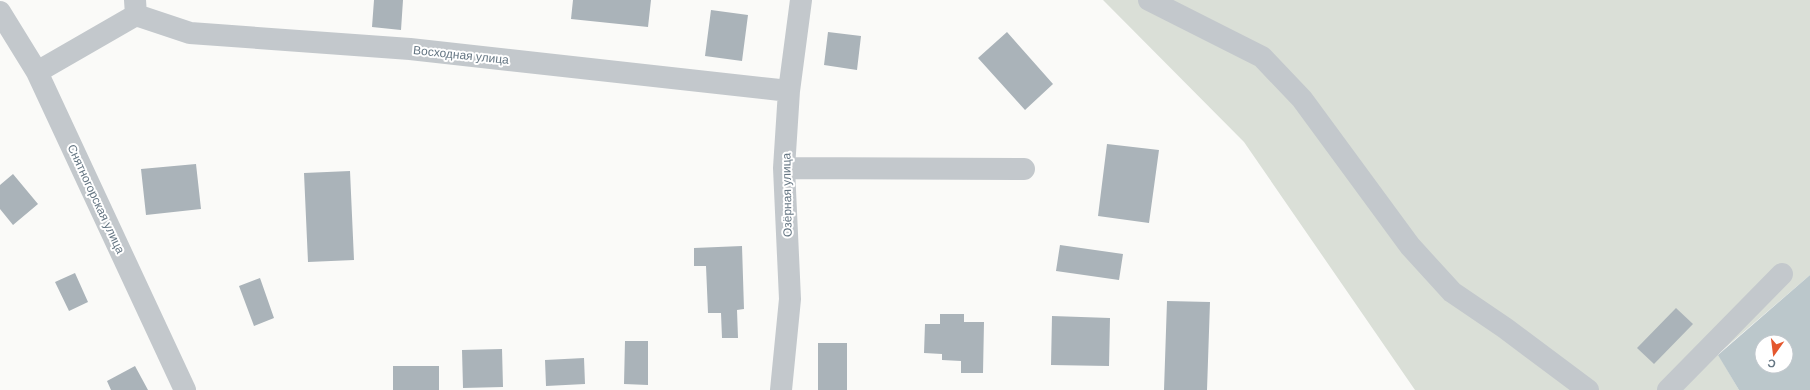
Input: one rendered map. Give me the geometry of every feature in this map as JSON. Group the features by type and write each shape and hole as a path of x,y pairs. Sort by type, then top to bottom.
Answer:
{"street":[{"name":"Озёрная улица","path":"781,390 790,299 784,168 789,91 801,0"},
{"path":"1149,0 1262,57 1302,99 1410,246 1452,292 1505,328 1588,390"},
{"name":"Восходная улица","path":"135,7 190,33 410,50 789,91"},
{"path":"37,72 135,7"},
{"name":"Снятногорская улица","path":"0,12 37,72 184,390"},
{"path":"784,168 1024,169"},
{"path":"1668,390 1782,274"}],"shaded area":[{"path":"1103,0 1810,0 1810,275 1718,354 1739,390 1415,390 1244,142"},
{"path":"1810,275 1810,390 1739,390 1718,355"}],"building":[{"path":"374,0 403,0 401,30 372,27"},
{"path":"573,0 651,0 648,27 571,19"},
{"path":"711,10 748,15 742,61 705,56"},
{"path":"828,32 861,36 857,70 824,65"},
{"path":"1007,32 1053,84 1025,110 978,58"},
{"path":"1107,144 1159,150 1149,223 1098,216"},
{"path":"196,164 201,209 146,215 141,169"},
{"path":"350,171 354,260 308,262 304,173"},
{"path":"13,174 38,204 13,225 0,209 0,185"},
{"path":"1060,245 1123,254 1119,280 1056,271"},
{"path":"742,246 744,309 737,310 738,338 722,338 721,313 708,313 706,266 694,266 694,248"},
{"path":"75,273 88,302 69,311 55,282"},
{"path":"260,278 274,318 254,326 239,286"},
{"path":"1167,301 1210,302 1207,390 1164,390"},
{"path":"1676,308 1693,324 1654,364 1637,348"},
{"path":"940,314 964,314 964,322 984,322 983,373 961,373 961,361 942,360 942,354 924,353 925,324 940,324"},
{"path":"1052,316 1110,318 1109,366 1051,365"},
{"path":"625,341 648,341 648,385 624,384"},
{"path":"818,343 847,343 847,390 818,390"},
{"path":"502,349 503,387 463,388 462,350"},
{"path":"584,358 585,384 546,386 545,360"},
{"path":"135,366 148,390 111,390 107,381"},
{"path":"393,366 439,366 439,390 393,390"}]}
